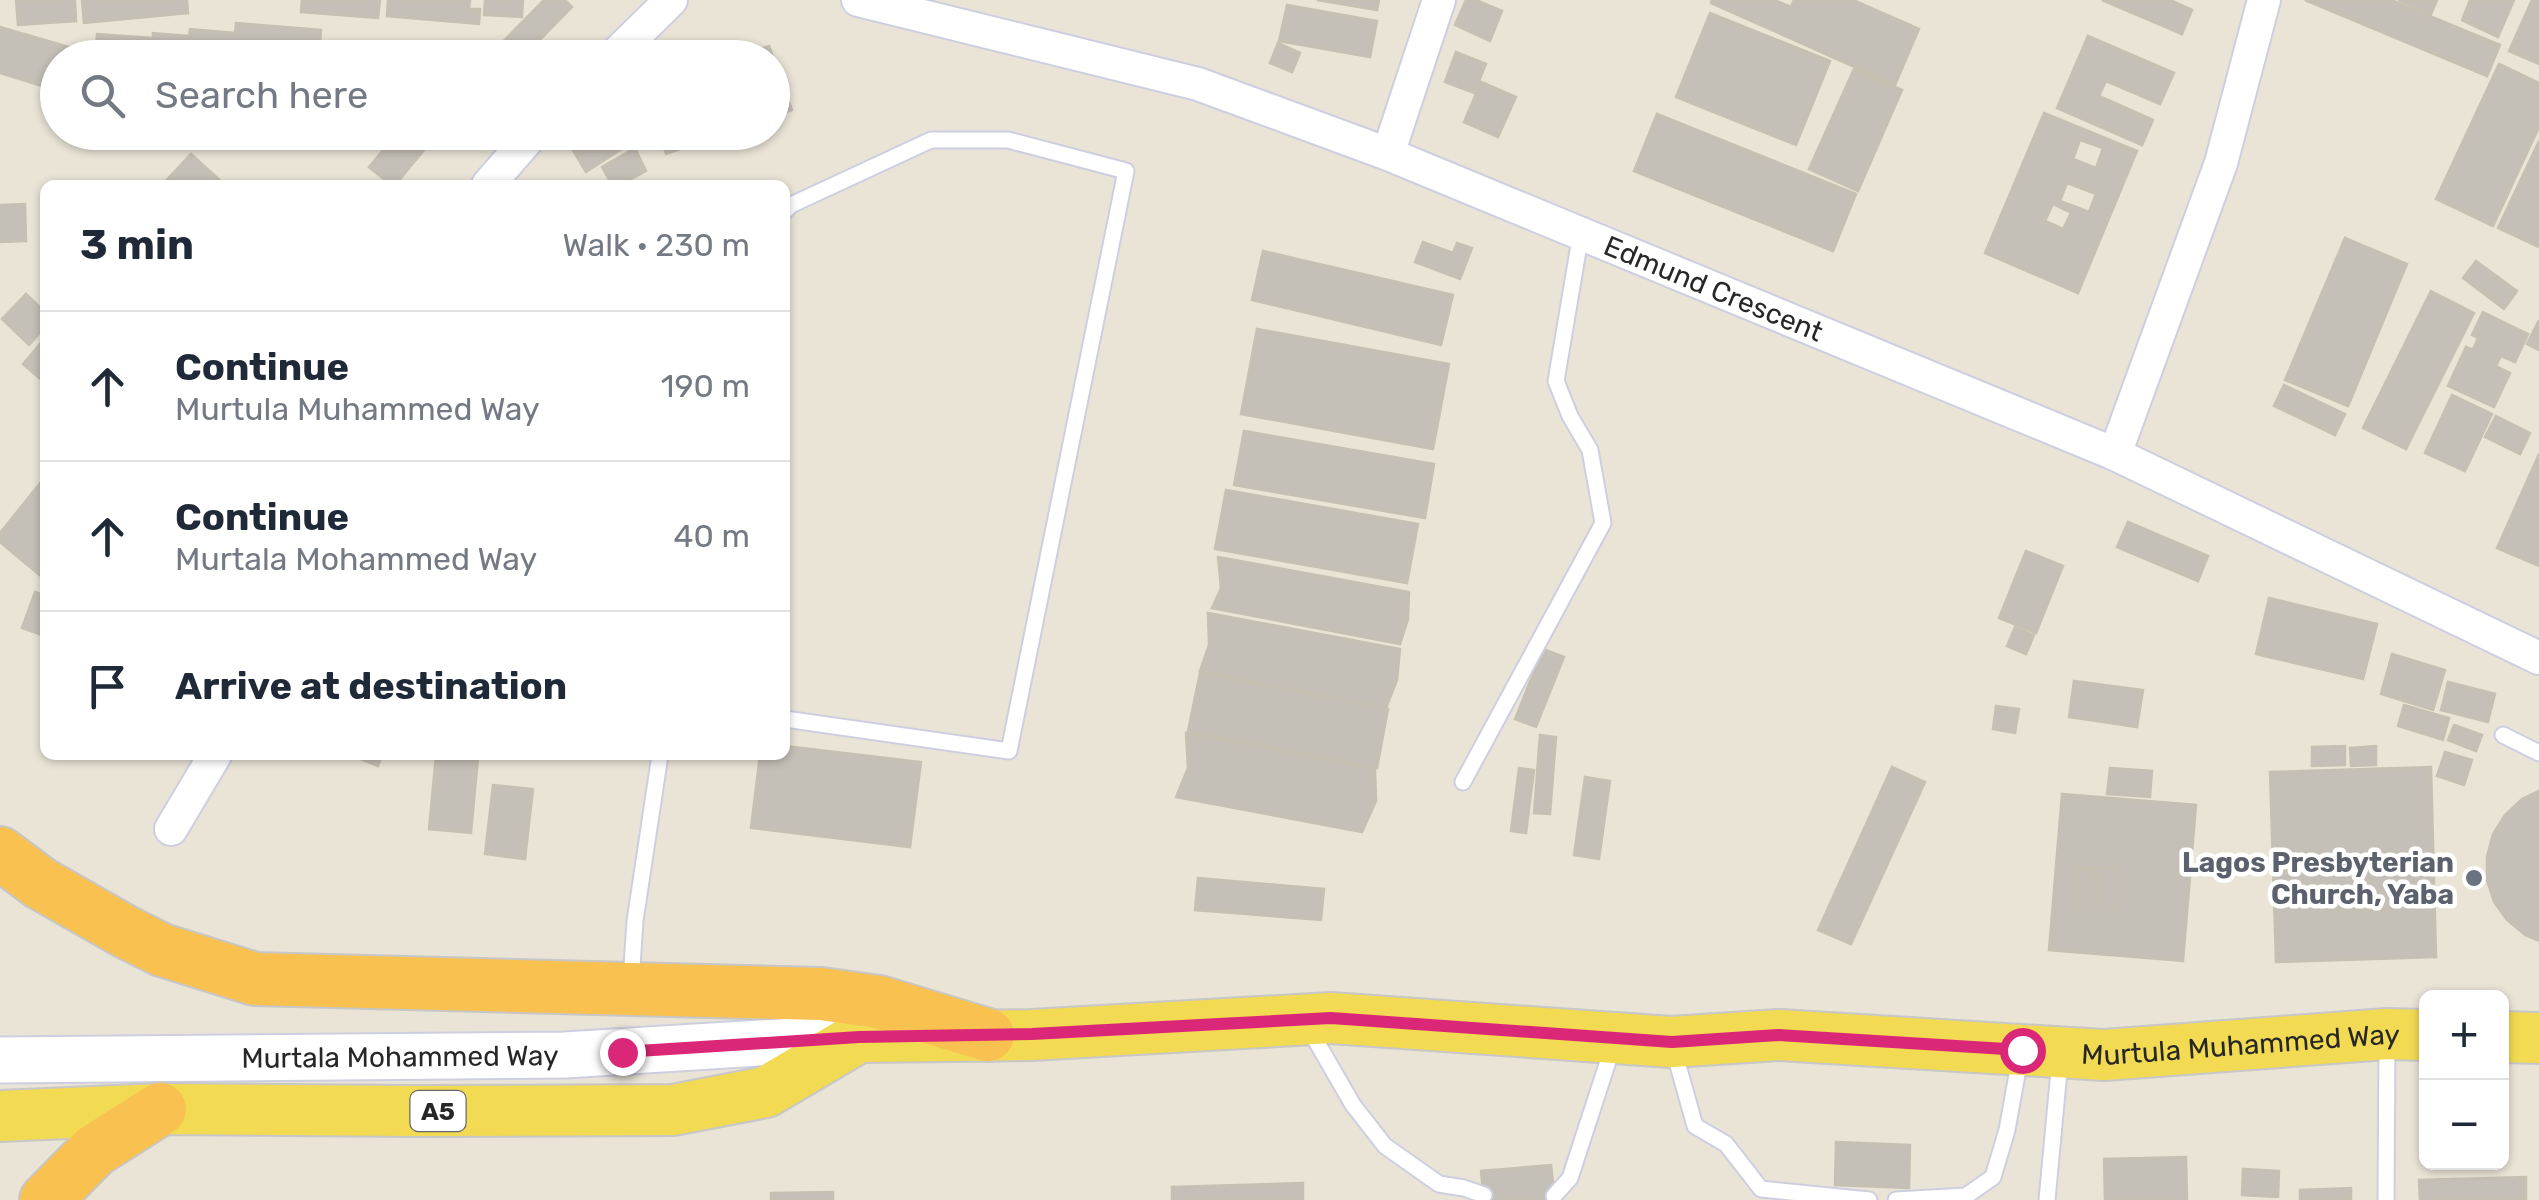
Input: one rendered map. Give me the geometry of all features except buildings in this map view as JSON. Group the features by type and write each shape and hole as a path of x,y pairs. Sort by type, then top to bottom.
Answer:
{"highway":[{"path":"0,853 40,883 162,950 255,979 821,994 880,1002 988,1035"},
{"path":"46,1200 94,1151 160,1109"}],"main road":[{"name":"Murtula Muhammed Way","path":"859,1037 988,1035 1331,1018 1672,1042 1778,1035 2104,1055 2407,1035"},
{"name":"Murtala Mohammed Way","path":"0,1060 565,1055 859,1037"},
{"name":"A5","path":"0,1116 160,1109 673,1110 766,1092 859,1037"},
{"path":"2509,1037 2539,1038"}],"street":[{"path":"630,40 671,0"},
{"name":"Edmund Crescent","path":"858,0 1198,84 1388,154 2115,454 2539,658"},
{"path":"1388,154 1439,0"},
{"path":"2115,454 2221,163 2264,0"},
{"path":"492,180 518,150"},
{"path":"171,829 212,760"}],"lane":[{"path":"790,205 931,140 1008,140 1126,171 1010,751 790,720"},
{"path":"1463,782 1603,523 1590,450 1556,381 1581,233"},
{"path":"2503,735 2539,754"},
{"path":"630,990 635,921 659,760"},
{"path":"1303,1020 1353,1105 1385,1146 1438,1184 1484,1195"},
{"path":"2386,1200 2407,1035"},
{"path":"1554,1196 1570,1178 1616,1038"},
{"path":"1672,1042 1695,1126 1726,1144 1761,1188 1869,1200"},
{"path":"1896,1200 1966,1196 1993,1178 2007,1130 2041,1052"},
{"path":"2041,1052 2047,1200"}],"place":[{"name":"Lagos Presbyterian Church, Yaba","path":"2474,878"}],"route":[{"path":"622,1052 859,1037 1032,1034 1331,1018 1672,1042 1778,1035 2022,1050"}]}
